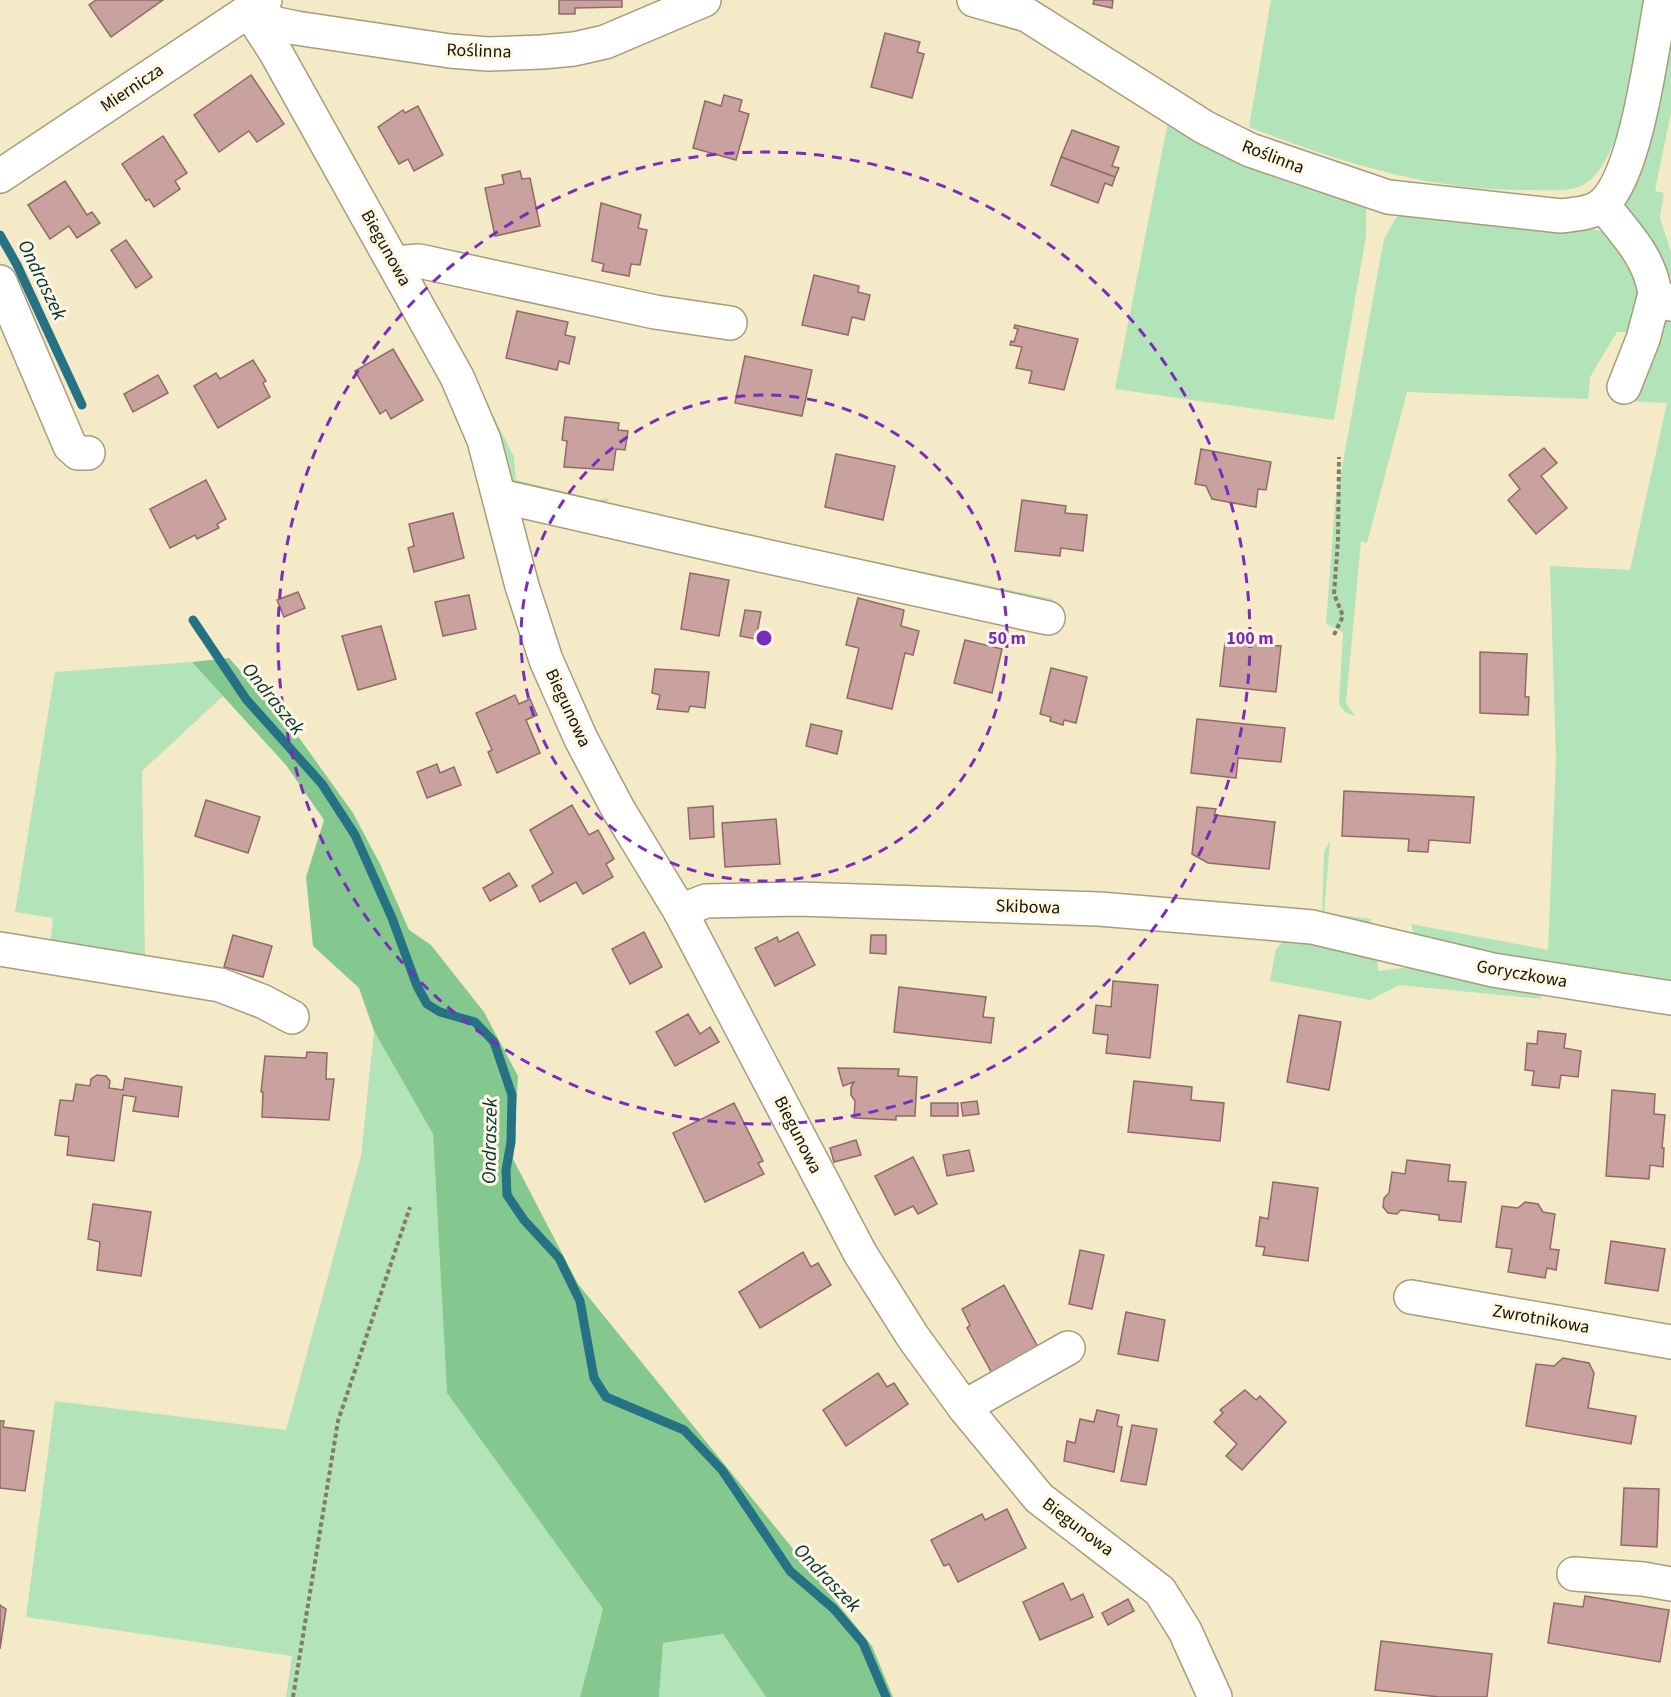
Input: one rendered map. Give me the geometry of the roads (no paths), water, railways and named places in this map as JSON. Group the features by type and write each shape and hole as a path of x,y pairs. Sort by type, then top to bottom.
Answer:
{"street":[{"name":"Roślinna","path":"257,5 277,24 450,51 488,54 574,50 605,42 704,0"},
{"name":"Roślinna","path":"974,0 1008,8 1035,19 1204,128 1250,150 1339,182 1388,196 1561,216 1585,213 1603,205"},
{"path":"1624,387 1643,339 1663,299 1646,260 1603,205 1614,191 1625,166 1661,0"},
{"name":"Miernicza","path":"0,176 257,5"},
{"name":"Biegunowa","path":"257,5 275,51 458,378 484,440 522,586 546,660 581,739 618,809 680,910 860,1253 913,1336 964,1407 1039,1498 1160,1591 1185,1631 1215,1697"},
{"path":"394,263 419,261 655,312 730,323"},
{"path":"0,282 70,446 78,453 88,453"},
{"path":"500,496 715,546 1048,618"},
{"name":"Skibowa","path":"680,910 706,901 725,899 1099,909 1312,927 1375,942"},
{"name":"Goryczkowa","path":"1375,942 1493,970 1671,998"},
{"path":"0,949 220,985 264,1002 292,1017"},
{"name":"Zwrotnikowa","path":"1412,1297 1671,1342"},
{"path":"964,1407 1068,1348"},
{"path":"1574,1574 1643,1579 1671,1584"}],"waterway":[{"name":"Ondraszek","path":"0,235 17,265 82,405"},
{"name":"Ondraszek","path":"193,620 246,699 322,784 355,835 392,918 417,986 427,1004 440,1012 475,1022 494,1042 512,1095 511,1142 506,1170 507,1195 524,1220 559,1258 580,1301 594,1378 606,1397 684,1430 722,1470 790,1571 834,1609 863,1643 886,1697"}]}
